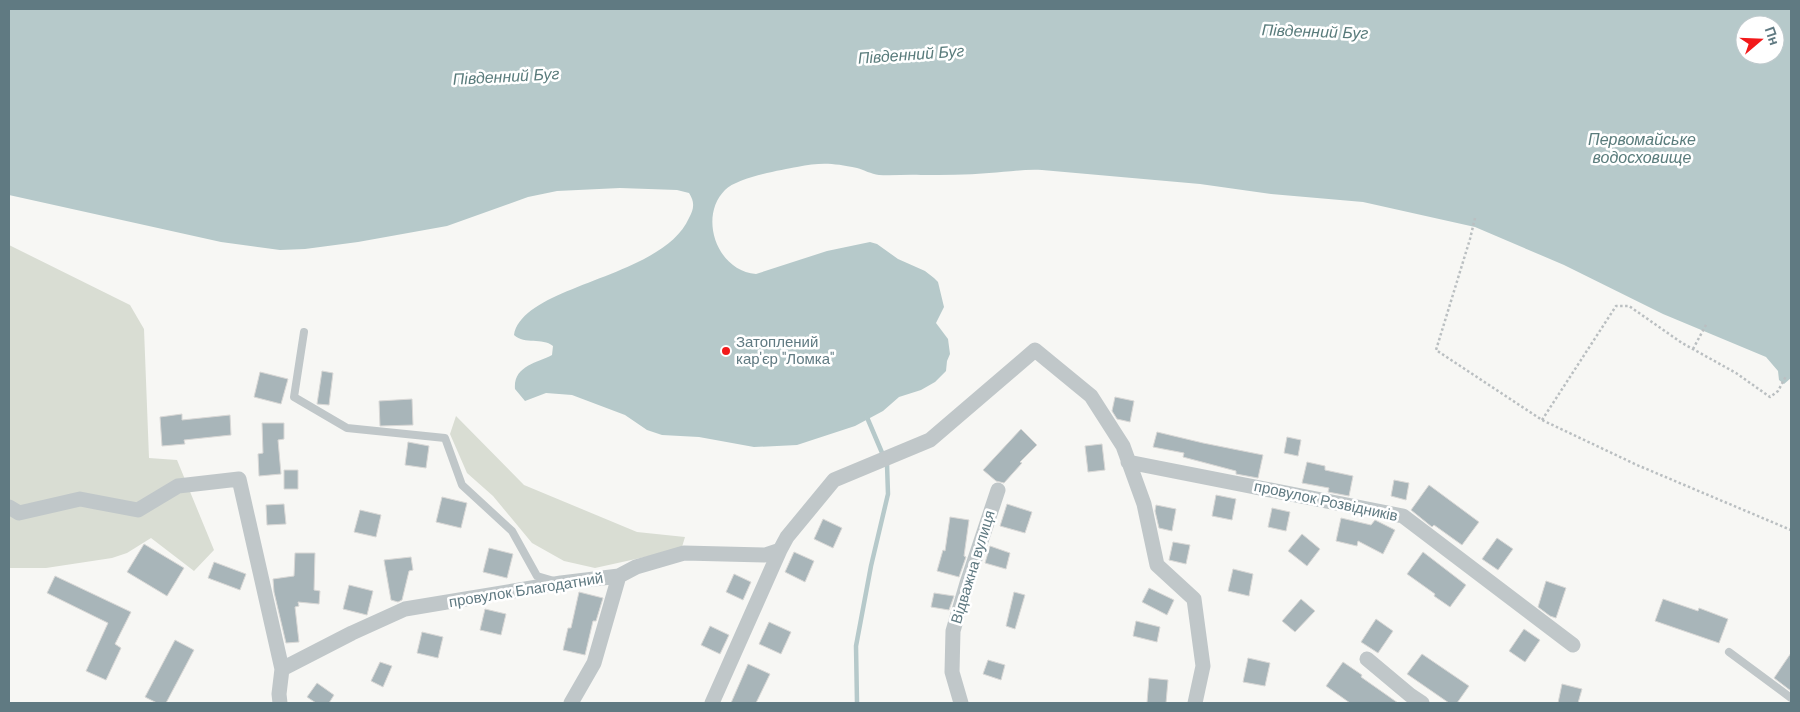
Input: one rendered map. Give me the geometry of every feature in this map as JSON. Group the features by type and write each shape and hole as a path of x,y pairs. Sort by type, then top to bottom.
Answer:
{"street":[{"path":"712,703 787,537 834,480 930,440 1035,350 1091,396 1123,446 1144,504 1157,565 1194,599 1203,666 1195,703"},
{"name":"провулок Розвідників","path":"1128,462 1403,516 1573,645"},
{"path":"9,507 19,513 80,499 138,510 178,486 239,479 282,669 279,694 280,703"},
{"name":"Відважна вулиця","path":"961,703 952,672 954,631 967,583 998,490"},
{"name":"провулок Благодатний","path":"282,669 352,633 405,609 561,583 619,576 636,567 684,553 765,555 780,550"},
{"path":"571,703 594,663 619,576"},
{"path":"1366,658 1422,703"}],"lane":[{"path":"304,332 294,397 347,428 445,438 462,485 512,531 538,576 561,583"},
{"path":"1729,652 1791,698"}],"path":[{"path":"1475,218 1436,350 1542,420 1637,465 1791,530"},
{"path":"1542,420 1616,306 1629,306 1693,349 1736,373 1770,397 1778,391 1786,376"},
{"path":"1693,349 1707,323"}],"shaded area":[{"path":"9,245 130,305 144,329 149,458 177,460 214,550 194,571 151,538 127,553 112,558 46,568 9,568"},
{"path":"456,416 524,485 637,532 685,537 682,547 595,568 564,561 532,543 493,496 467,473 450,434"}],"water":[{"name":"Первомайське водосховище","path":"9,9 1791,9 1791,378 1784,384 1779,380 1778,371 1766,357 1663,314 1564,265 1475,227 1363,202 1271,194 1200,184 1042,170 963,175 879,175 849,166 820,164 805,165 759,175 739,182 725,190 717,201 713,214 713,228 716,241 722,253 742,271 756,274 827,251 870,242 877,244 898,259 925,271 938,282 944,307 936,323 948,339 950,354 946,371 935,382 921,390 899,397 883,411 855,426 797,445 754,447 699,437 662,435 647,430 625,415 572,395 546,393 525,401 515,389 515,381 522,370 552,355 553,346 549,343 523,340 514,335 523,318 541,304 652,255 674,238 689,218 693,202 689,193 677,190 620,188 557,191 528,197 447,226 358,242 305,249 280,250 221,242 9,195"}],"building":[{"path":"322,371 333,373 329,405 317,404"},
{"path":"260,372 288,379 281,404 254,397"},
{"path":"1115,397 1134,401 1130,422 1117,419 1112,411"},
{"path":"412,399 413,425 380,426 379,401"},
{"path":"182,414 182,420 230,415 231,435 184,440 185,444 162,446 160,417"},
{"path":"262,423 284,423 284,439 278,440 281,474 259,476 258,454 263,453"},
{"path":"1021,429 1037,445 1020,462 1022,463 1004,483 996,481 983,470"},
{"path":"1157,432 1263,455 1258,478 1236,474 1236,471 1183,457 1184,453 1153,447"},
{"path":"1287,437 1301,440 1298,456 1284,453"},
{"path":"408,442 429,446 426,468 405,465"},
{"path":"1102,444 1105,470 1088,472 1085,446"},
{"path":"1307,462 1325,466 1325,470 1353,476 1349,496 1328,492 1329,488 1302,483"},
{"path":"284,470 298,470 298,489 284,489"},
{"path":"1394,480 1409,483 1406,500 1391,496"},
{"path":"1429,485 1479,522 1462,545 1434,525 1432,527 1411,510"},
{"path":"1216,495 1236,499 1232,520 1212,516"},
{"path":"442,497 467,503 461,528 436,522"},
{"path":"284,504 286,524 267,525 266,505"},
{"path":"1007,504 1032,512 1025,533 1000,526"},
{"path":"1156,505 1176,509 1172,531 1159,528 1155,511"},
{"path":"1272,508 1290,512 1286,531 1268,527"},
{"path":"360,510 381,515 376,537 354,532"},
{"path":"950,517 969,520 964,556 966,557 959,577 937,571 943,550 945,551"},
{"path":"1341,518 1371,525 1375,520 1395,530 1383,554 1358,541 1357,546 1336,541"},
{"path":"823,519 842,528 833,548 814,539"},
{"path":"1302,534 1320,549 1307,566 1288,551"},
{"path":"1497,538 1513,549 1498,570 1482,559"},
{"path":"1173,542 1190,545 1186,564 1169,560"},
{"path":"144,544 184,568 167,596 127,572"},
{"path":"990,546 1010,553 1006,569 985,563"},
{"path":"489,548 513,554 507,578 483,572"},
{"path":"794,552 814,561 805,582 785,572"},
{"path":"1423,552 1466,585 1450,607 1407,574"},
{"path":"295,553 315,553 314,590 320,591 319,604 298,602 299,606 295,607 299,642 286,643 274,592 273,579 294,576"},
{"path":"411,557 413,570 409,571 402,600 398,602 391,600 384,560"},
{"path":"214,562 246,574 240,590 208,578"},
{"path":"1233,569 1253,574 1249,596 1228,591"},
{"path":"734,574 751,582 743,600 726,592"},
{"path":"55,576 131,612 115,644 121,648 106,680 86,671 108,623 47,593"},
{"path":"1546,581 1566,588 1556,618 1538,607"},
{"path":"349,585 373,591 367,615 343,609"},
{"path":"1149,588 1174,600 1167,615 1142,602"},
{"path":"579,592 603,598 596,621 593,621 585,655 563,650 568,628 571,628"},
{"path":"1014,592 1025,595 1015,629 1006,626"},
{"path":"934,593 954,596 949,610 931,607"},
{"path":"1301,599 1315,611 1295,632 1282,621"},
{"path":"1663,599 1698,611 1699,608 1728,619 1719,643 1655,621"},
{"path":"485,609 506,614 501,635 480,630"},
{"path":"1376,619 1393,631 1378,653 1361,642"},
{"path":"1136,621 1160,627 1157,642 1133,636"},
{"path":"769,622 791,632 781,654 759,644"},
{"path":"710,626 729,635 720,654 701,645"},
{"path":"1524,629 1540,640 1525,662 1509,651"},
{"path":"422,632 443,637 438,658 417,653"},
{"path":"175,640 194,650 166,703 157,703 145,697"},
{"path":"1791,653 1791,691 1774,678"},
{"path":"1422,654 1469,686 1457,703 1449,703 1407,674"},
{"path":"1248,658 1270,663 1265,686 1243,682"},
{"path":"988,660 1005,665 1001,680 983,674"},
{"path":"380,662 392,666 383,687 371,681"},
{"path":"1343,662 1398,703 1350,703 1326,686"},
{"path":"748,664 770,674 756,703 731,703"},
{"path":"1149,678 1168,680 1166,703 1147,703"},
{"path":"317,683 334,695 329,703 316,703 307,697"},
{"path":"1562,684 1582,689 1578,703 1558,703"}],"waterway":[{"path":"866,415 883,455"},
{"path":"857,703 856,646 871,566 888,494 887,464"}],"place":[{"name":"Затоплений кар'єр \"Ломка\"","path":"726,351"}],"water label":[{"name":"Південний Буг","path":"1315,31"},
{"name":"Південний Буг","path":"911,54"},
{"name":"Південний Буг","path":"506,76"}]}
